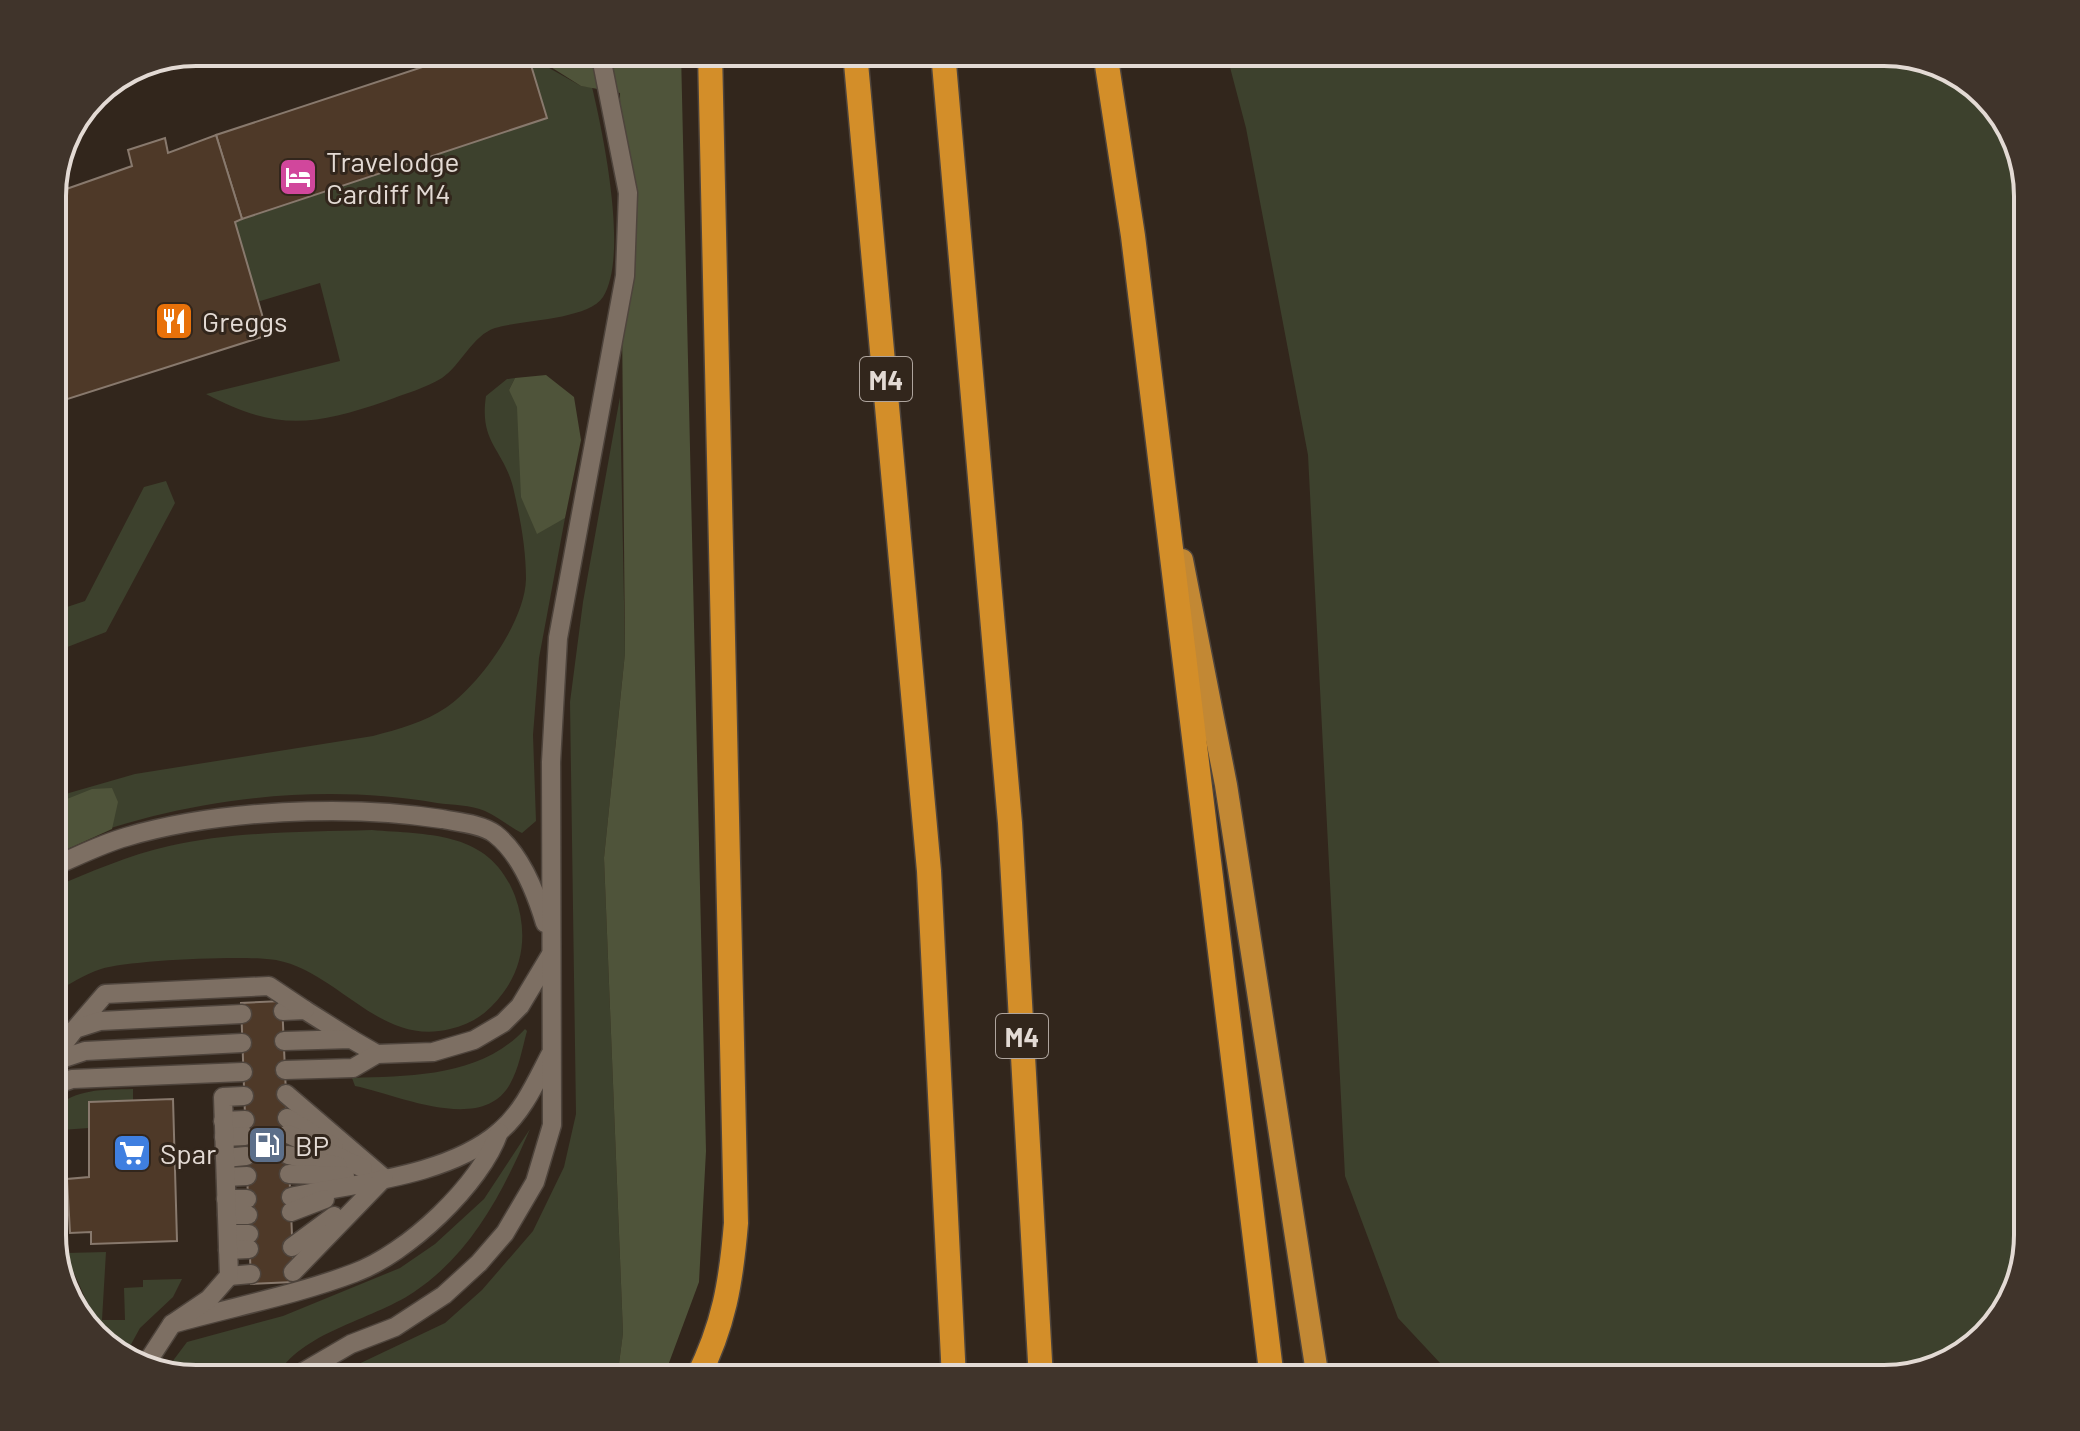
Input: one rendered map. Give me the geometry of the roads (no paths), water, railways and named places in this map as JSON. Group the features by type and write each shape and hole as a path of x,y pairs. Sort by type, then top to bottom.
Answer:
{"highway":[{"path":"704,1365 716,1340 731,1286 736,1223 710,66"},
{"name":"M4","path":"856,66 929,871 953,1365"},
{"name":"M4","path":"944,66 1008,794 1040,1365"},
{"path":"1107,66 1158,433 1270,1365"},
{"path":"1158,433 1226,785 1316,1365"}],"lane":[{"path":"315,1365 351,1344 395,1327 444,1295 505,1233 535,1182 552,1125 549,935 553,854 551,762 558,638 625,276 628,193 603,66"},
{"path":"66,861 126,837 206,821 337,810 412,814 460,822 494,833 532,881 549,935"},
{"path":"285,1070 353,1068 377,1054 433,1052 474,1040 503,1023 520,1006 550,956"},
{"path":"66,1042 105,994 269,986 377,1054"},
{"path":"283,1011 305,1010"},
{"path":"75,1029 100,1021 242,1014"},
{"path":"284,1041 351,1039"},
{"path":"66,1057 85,1051 242,1043"},
{"path":"291,1205 452,1161 499,1132 524,1102 551,1053"},
{"path":"66,1081 243,1072"},
{"path":"286,1094 384,1178"},
{"path":"151,1357 172,1324 209,1299 229,1276 223,1097 244,1096"},
{"path":"287,1126 384,1178"},
{"path":"223,1129 245,1128"},
{"path":"172,1324 357,1273 408,1242 460,1193 492,1154 499,1132"},
{"path":"288,1155 384,1178"},
{"path":"225,1158 246,1156"},
{"path":"289,1174 384,1178"},
{"path":"226,1177 247,1176"},
{"path":"292,1240 384,1178"},
{"path":"293,1272 384,1178"},
{"path":"226,1207 248,1224 228,1242"},
{"path":"229,1276 251,1274"}],"place":[{"name":"Travelodge Cardiff M4","path":"298,177"},
{"name":"Greggs","path":"174,321"},
{"name":"BP","path":"267,1145"},
{"name":"Spar","path":"132,1153"}]}
